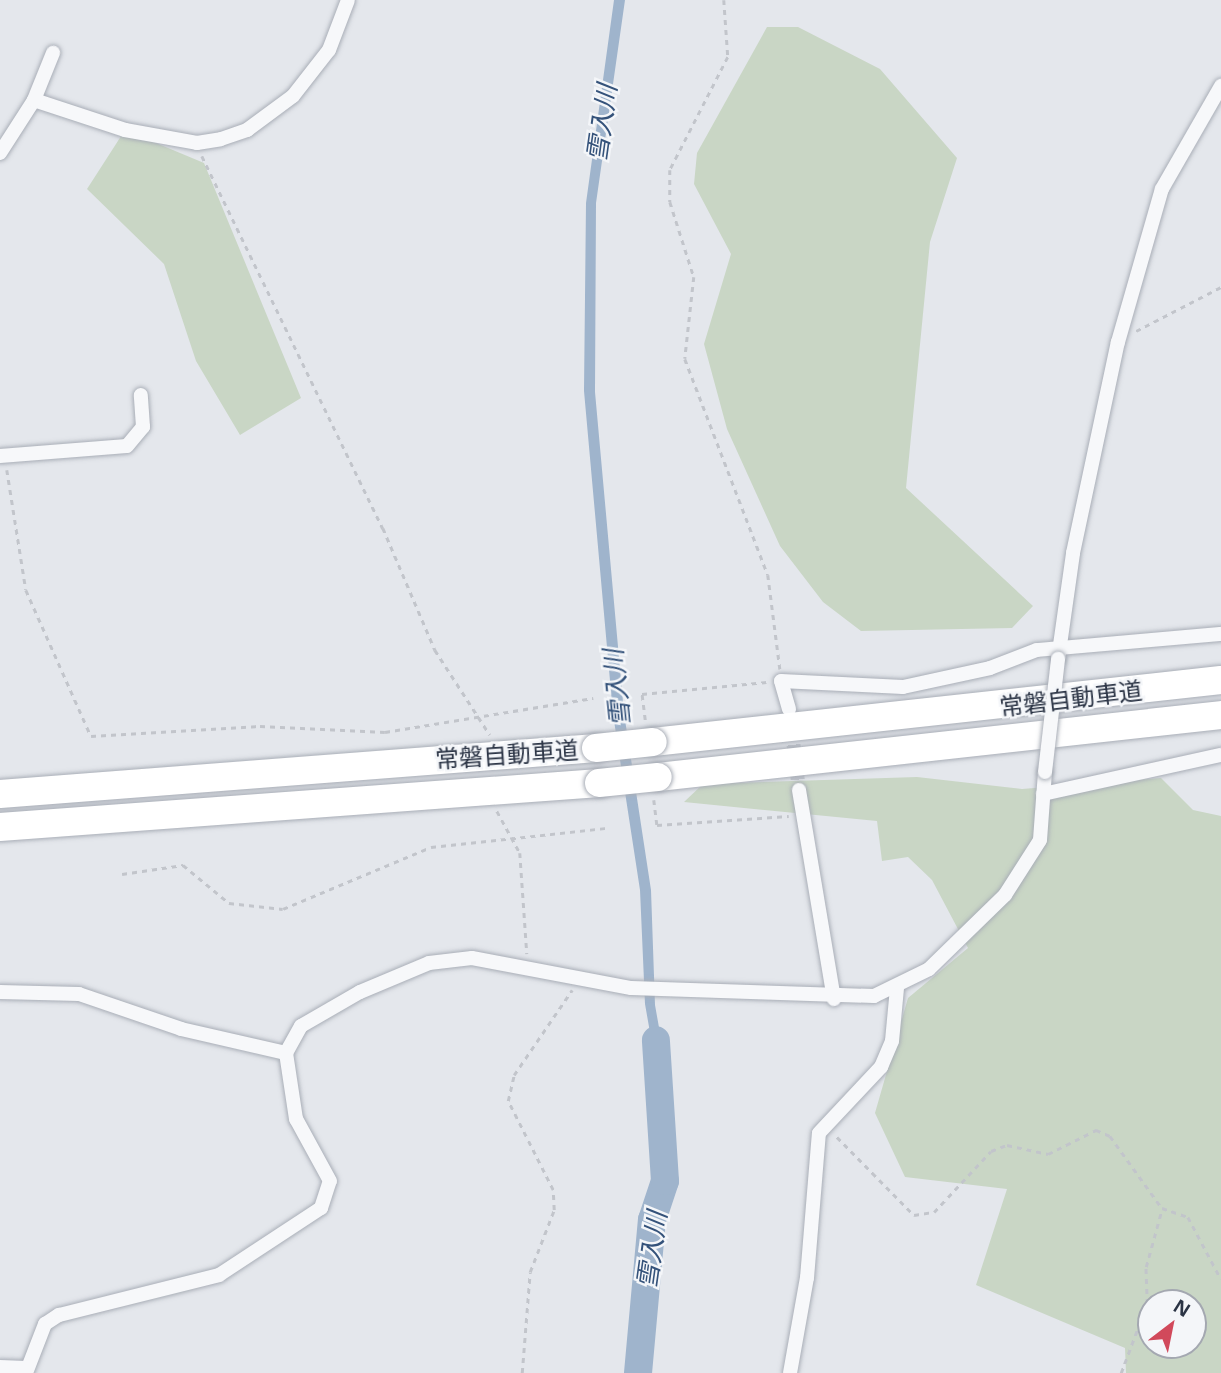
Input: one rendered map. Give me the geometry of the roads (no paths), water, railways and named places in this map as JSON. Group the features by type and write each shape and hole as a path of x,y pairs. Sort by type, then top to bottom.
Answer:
{"highway":[{"name":"常磐自動車道","path":"0,794 596,748 1221,680"},
{"name":"常磐自動車道","path":"0,827 599,783 1221,715"}],"street":[{"path":"34,100 125,130 197,143 247,130 293,96 329,50 348,0"},
{"path":"0,153 34,100 53,53"},
{"path":"0,1367 26,1371 45,1324 59,1315 219,1275 321,1208 330,1181 296,1119 286,1053 301,1026 360,992 429,963 472,958 631,988 834,999 897,988 948,954 1005,895 1040,840 1045,772 1073,553 1118,342 1162,189 1221,86"},
{"path":"3,456 127,446 143,427 141,395"},
{"path":"789,709 781,681 903,687 1060,653 1221,634"},
{"path":"1043,794 1221,755"},
{"path":"799,790 834,999"},
{"path":"790,1373 807,1278 819,1133 881,1067 892,1041 897,988"},
{"path":"0,992 79,994 181,1029 286,1053"}],"water":[{"path":"614,0 625,0 596,203 595,392 624,713 651,890 655,1005 668,1078 658,1078 645,1004 640,890 613,714 584,391 586,203"}],"waterway":[{"name":"雪入川","path":"638,1373 652,1220 665,1181 656,1040"}],"tunnel":[{"path":"791,724 799,790"}]}
